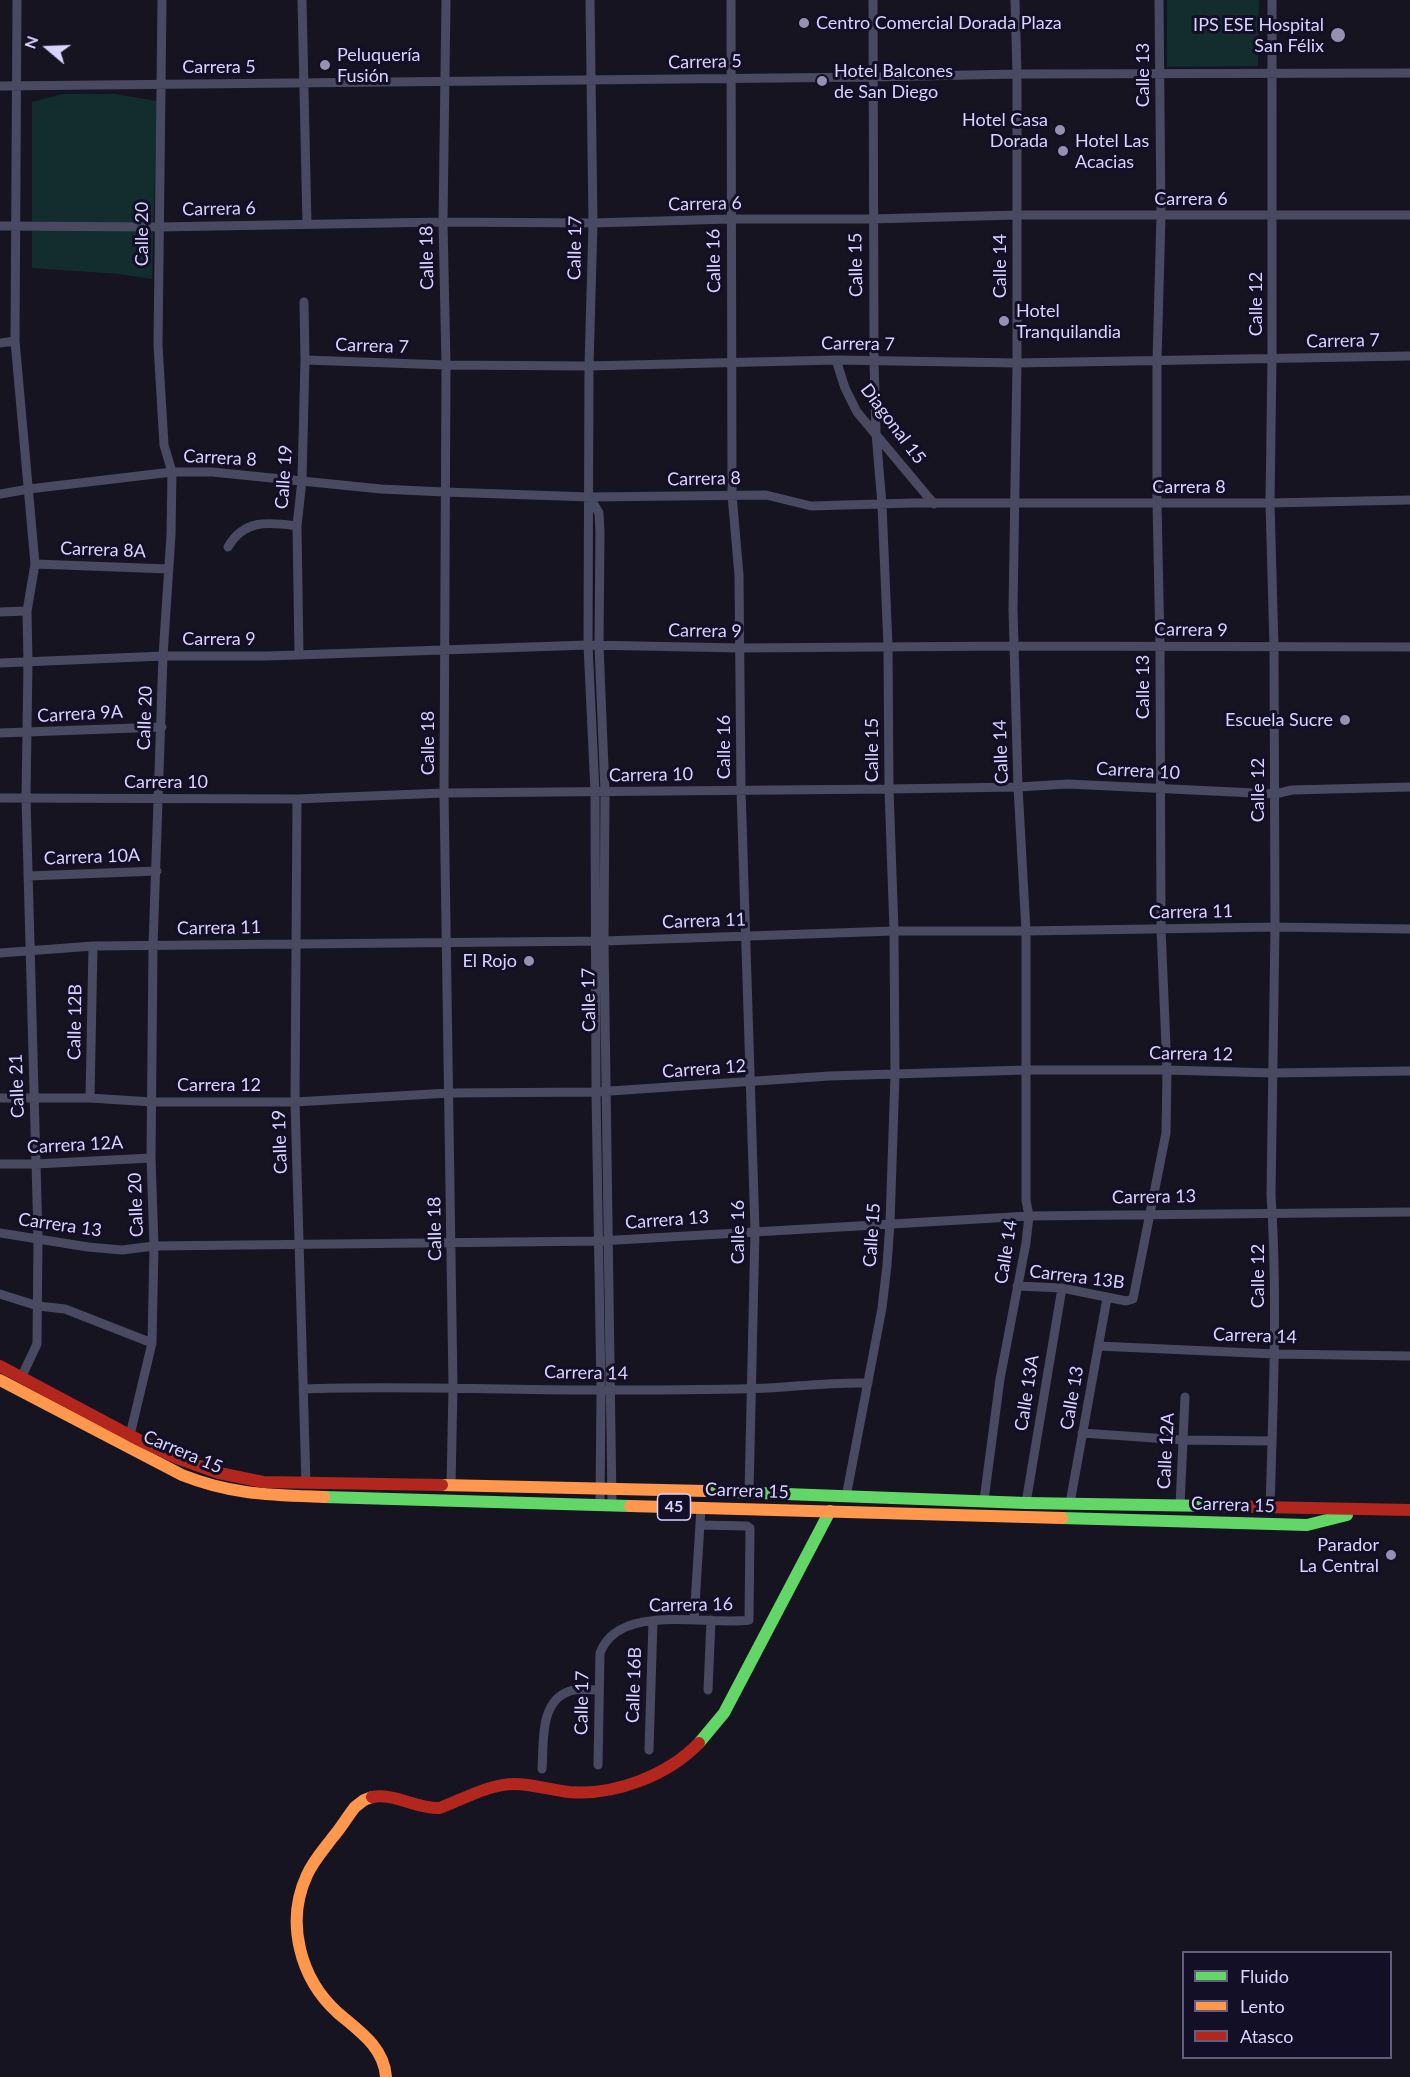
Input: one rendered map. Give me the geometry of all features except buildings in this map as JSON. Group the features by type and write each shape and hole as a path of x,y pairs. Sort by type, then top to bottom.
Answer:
{"main road":[{"name":"Carrera 15","path":"0,1366 173,1456 235,1478 263,1482 606,1488 1026,1503 1410,1510"},
{"name":"Carrera 15","path":"0,1380 182,1475 207,1485 259,1495 1307,1525 1374,1511"},
{"path":"386,2077 386,2065 379,2052 328,2004 316,1988 305,1964 298,1938 298,1903 307,1874 355,1808 369,1798 384,1796 420,1808 440,1808 499,1786 515,1784 572,1792 598,1791 626,1786 665,1770 698,1744 724,1713 830,1511"}],"street":[{"name":"Calle 21","path":"17,0 15,341 35,564 27,611 26,798 38,1238 37,1344 21,1378"},
{"name":"Calle 20","path":"130,1435 152,1343 153,946 172,472 164,445 158,345 162,0"},
{"path":"302,0 308,224"},
{"name":"Calle 18","path":"446,0 443,222 446,365 444,793 452,1243 452,1486"},
{"name":"Calle 17","path":"590,0 592,223 588,645 600,792"},
{"name":"Calle 16","path":"731,0 732,495 739,575 741,790 755,1231 749,1493"},
{"name":"Calle 15","path":"846,1497 882,1308 890,1223 896,1075 888,646 874,361 873,0"},
{"name":"Calle 14","path":"984,1500 995,1410 1029,1216 1026,1200 1026,931 1018,787 1014,646 1017,363 1015,0"},
{"name":"Calle 13","path":"1133,1299 1166,1133 1167,1070 1161,928 1157,503 1157,362 1161,216 1159,0"},
{"name":"Calle 12","path":"1270,1508 1275,1354 1272,1073 1275,794 1270,504 1272,0"},
{"name":"Carrera 5","path":"0,86 1017,74 1410,73"},
{"name":"Carrera 6","path":"0,226 158,227 443,222 592,223 730,219 872,219 1017,214 1410,215"},
{"name":"Calle 19","path":"299,655 297,526 302,480 304,302"},
{"path":"0,343 15,341"},
{"name":"Carrera 7","path":"305,360 446,365 589,366 836,360 1017,363 1410,356"},
{"name":"Diagonal 15","path":"836,360 844,388 857,412 934,504"},
{"name":"Carrera 8","path":"0,494 172,472 212,472 381,489 444,492 590,497 766,495 811,506 1270,504 1410,500"},
{"name":"Calle 17","path":"590,497 599,513 600,941 596,1092 604,1240"},
{"path":"228,548 235,536 246,528 263,524 297,526"},
{"name":"Carrera 8A","path":"35,564 169,569"},
{"path":"0,612 27,611"},
{"name":"Carrera 9","path":"0,663 163,656 299,655 588,645 740,648 1410,647"},
{"name":"Carrera 9A","path":"0,733 162,727"},
{"name":"Carrera 10","path":"0,798 297,799 444,793 889,789 1068,784 1275,794 1308,789 1410,787"},
{"name":"Calle 19","path":"297,799 295,1102 306,1484"},
{"name":"Carrera 10A","path":"28,876 157,871"},
{"name":"Carrera 11","path":"0,953 93,946 600,941 894,931 1275,927 1410,929"},
{"name":"Calle 17","path":"600,941 607,1092 604,1240 606,1505"},
{"name":"Calle 12B","path":"90,1098 93,946"},
{"name":"Carrera 12","path":"0,1098 90,1098 152,1102 295,1102 448,1093 607,1092 829,1076 1026,1070 1272,1073 1410,1071"},
{"name":"Carrera 12A","path":"0,1164 151,1158"},
{"name":"Carrera 13","path":"0,1233 122,1250 154,1246 604,1240 1029,1216 1410,1212"},
{"name":"Carrera 13B","path":"1017,1286 1062,1288 1126,1301 1133,1299"},
{"name":"Calle 13A","path":"1026,1503 1062,1288"},
{"path":"0,1294 38,1306 65,1309 152,1343"},
{"name":"Calle 13","path":"1070,1503 1107,1298"},
{"name":"Carrera 14","path":"1098,1346 1275,1354 1410,1356"},
{"name":"Carrera 14","path":"303,1389 453,1387 606,1390 752,1389 838,1382 868,1383"},
{"name":"Calle 12A","path":"1180,1506 1185,1397"},
{"path":"1082,1433 1183,1440 1272,1441"},
{"path":"694,1620 701,1508"},
{"name":"Carrera 16","path":"604,1642 612,1634 630,1624 653,1621 749,1620 750,1527 700,1525"},
{"path":"708,1690 711,1620"},
{"name":"Calle 16B","path":"649,1750 653,1621"},
{"name":"Calle 17","path":"598,1766 598,1690 600,1653 604,1642"},
{"path":"542,1769 546,1718 549,1708 565,1693 573,1690 598,1690"}],"green space":[{"path":"1167,0 1259,0 1258,66 1167,67"},
{"path":"62,94 115,94 157,101 152,279 119,274 32,268 32,102"}],"traffic: fast":[{"path":"706,1491 1026,1503 1211,1506"},
{"path":"324,1497 630,1506"},
{"path":"699,1743 724,1713 830,1511"},
{"path":"1062,1518 1307,1525 1347,1515"}],"traffic: slow":[{"path":"0,1380 182,1475 200,1482 235,1490 324,1497"},
{"path":"442,1485 706,1491"},
{"path":"630,1506 1062,1518"},
{"path":"372,1797 355,1807 309,1870 300,1893 297,1930 300,1949 314,1984 338,2013 369,2040 381,2057 386,2077"}],"traffic: jam":[{"path":"0,1366 137,1439 177,1458 219,1473 263,1482 442,1485"},
{"path":"1211,1506 1410,1510"},
{"path":"372,1797 389,1797 431,1808 440,1808 496,1786 514,1784 569,1792 604,1791 656,1774 672,1765 699,1743"}],"place":[{"name":"Centro Comercial Dorada Plaza","path":"804,23"},
{"name":"IPS ESE Hospital San Félix","path":"1338,35"},
{"name":"Peluquería Fusión","path":"325,65"},
{"name":"Hotel Balcones de San Diego","path":"822,81"},
{"name":"Hotel Casa Dorada","path":"1060,130"},
{"name":"Hotel Las Acacias","path":"1063,151"},
{"name":"Hotel Tranquilandia","path":"1004,321"},
{"name":"Escuela Sucre","path":"1345,720"},
{"name":"El Rojo","path":"529,961"},
{"name":"Parador La Central","path":"1391,1555"}]}
